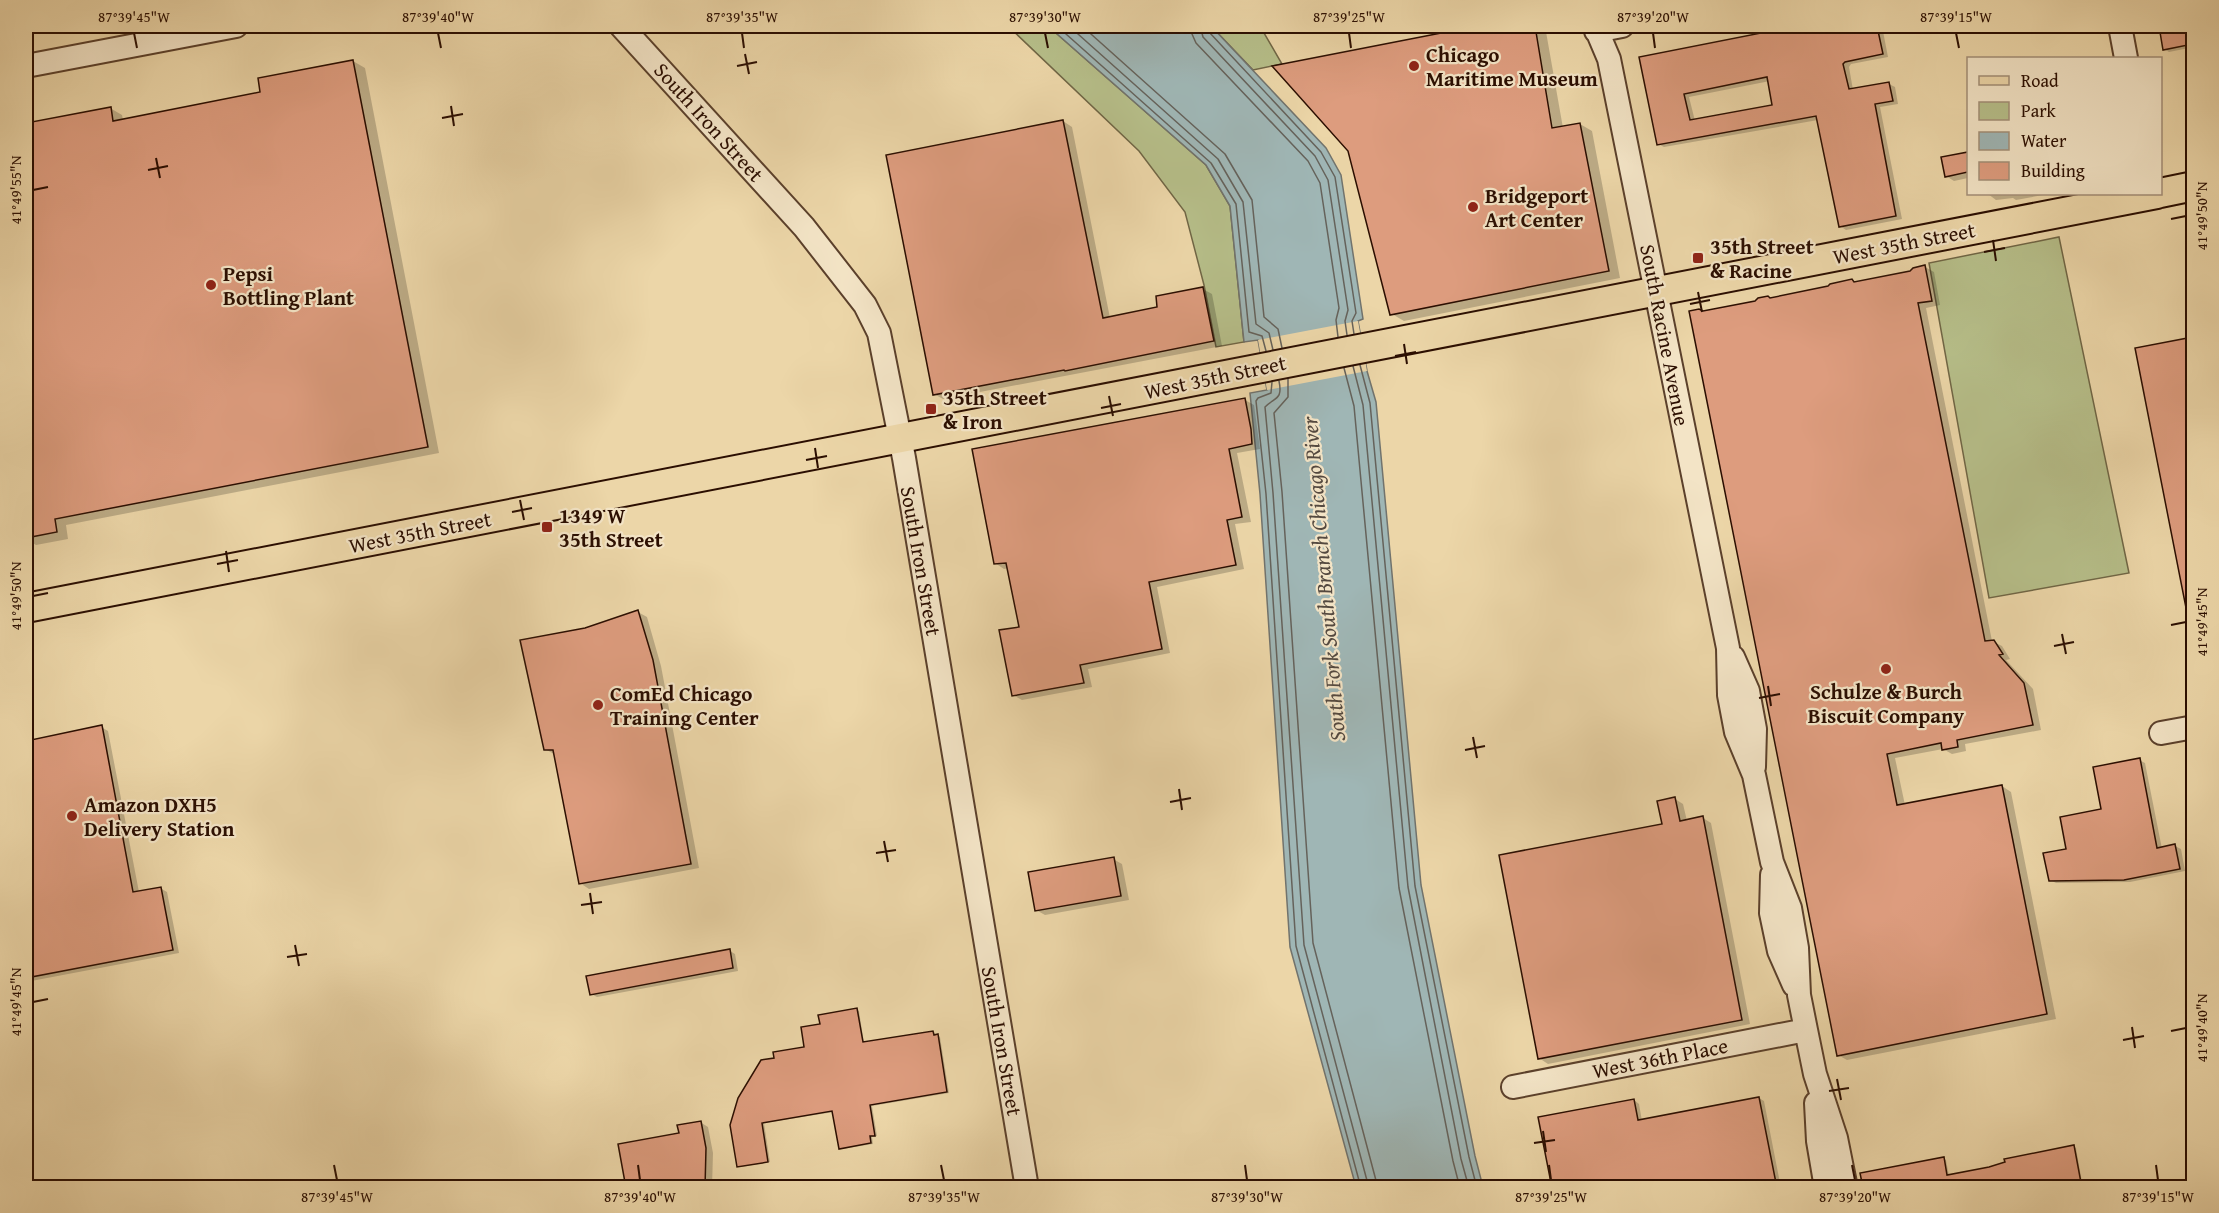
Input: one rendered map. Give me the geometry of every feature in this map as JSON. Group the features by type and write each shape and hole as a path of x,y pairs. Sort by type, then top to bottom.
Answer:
{"main road":[{"name":"West 35th Street","path":"2162,193 2193,186"},
{"name":"West 35th Street","path":"26,608 2150,195"}],"street":[{"path":"26,66 236,26"},
{"name":"South Iron Street","path":"621,26 804,227 865,305 879,333 900,439 1027,1188"},
{"path":"1596,28 1622,26"},
{"path":"2120,26 2126,57"},
{"name":"South Racine Avenue","path":"1596,28 1609,59 1728,648 1748,691 1755,729 1754,775 1772,862 1771,913 1779,951 1799,995 1815,1074 1836,1138 1846,1188"},
{"path":"2161,733 2193,727"},
{"name":"West 36th Place","path":"1513,1086 1806,1030"},
{"name":"South Racine Avenue","path":"1815,1074 1818,1141 1826,1188"}],"green space":[{"path":"1008,26 1048,26 1206,165 1230,206 1244,342 1216,347 1204,285 1185,212 1139,151"},
{"path":"1211,26 1260,26 1282,64 1253,70"},
{"path":"2059,237 2129,573 1989,598 1929,263"}],"water":[{"name":"South Fork South Branch Chicago River","path":"1048,26 1211,26 1326,148 1341,175 1363,319 1358,321 1367,371 1376,402 1421,885 1483,1187 1356,1187 1290,947 1260,494 1250,393 1267,390 1258,340 1244,342 1230,206 1206,165"}],"pier":[{"path":"1358,321 1367,371 1267,390 1258,340"}],"building":[{"path":"1477,26 1535,26 1552,128 1580,123 1609,271 1390,315 1348,151 1272,66"},
{"path":"1797,26 1877,26 1883,54 1843,64 1849,89 1889,82 1893,101 1875,104 1896,216 1839,227 1816,116 1657,145 1639,57","holes":["1767,77 1772,105 1690,120 1684,94"]},
{"path":"2193,26 2193,44 2163,50 2160,32"},
{"name":"Pepsi Bottling Plant","path":"353,60 428,447 55,519 57,532 26,538 26,123 111,107 113,121 260,92 258,78"},
{"path":"1063,120 1103,318 1157,307 1156,296 1203,287 1214,341 933,395 886,155"},
{"path":"1967,152 1967,172 1945,177 1941,157"},
{"name":"Schulze & Burch Biscuit Company","path":"1925,265 1932,301 1918,303 1985,641 1994,640 2003,654 1999,655 2024,683 2033,725 1957,740 1958,747 1942,750 1941,743 1887,754 1897,805 2002,785 2047,1014 1837,1056 1689,311 1699,309 1703,311 1755,301 1758,298 1768,296 1770,298 1852,279 1854,282 1910,271"},
{"path":"2193,337 2193,612 2187,613 2135,348"},
{"path":"1245,398 1252,444 1229,449 1242,517 1227,520 1236,565 1149,582 1162,649 1080,665 1084,683 1012,696 999,630 1019,627 1006,563 994,564 972,449"},
{"name":"ComEd Chicago Training Center","path":"638,610 653,660 691,864 579,884 553,750 544,750 520,640 585,628"},
{"name":"Amazon DXH5 Delivery Station","path":"102,725 133,892 161,887 173,950 26,978 26,741"},
{"path":"2140,758 2157,848 2175,844 2180,869 2124,880 2049,881 2043,853 2066,849 2060,817 2101,809 2093,767"},
{"path":"1675,797 1680,821 1703,816 1742,1020 1538,1059 1499,855 1662,824 1657,801"},
{"path":"1114,857 1121,896 1035,911 1028,872"},
{"path":"730,949 733,968 590,995 586,976"},
{"path":"857,1008 863,1042 933,1031 934,1035 938,1034 947,1092 870,1105 875,1136 870,1136 871,1143 839,1149 832,1111 762,1123 768,1162 737,1167 730,1125 738,1098 761,1060 774,1058 773,1052 804,1047 801,1027 820,1024 818,1015"},
{"path":"1759,1097 1777,1188 1552,1188 1538,1117 1634,1099 1638,1120"},
{"path":"701,1121 706,1148 705,1188 626,1188 618,1144 679,1133 677,1125"},
{"path":"2074,1145 2082,1188 1863,1188 1860,1173 1944,1157 1947,1175 1989,1167 2005,1162 2004,1159"}],"place":[{"name":"Chicago Maritime Museum","path":"1414,66"},
{"name":"Bridgeport Art Center","path":"1473,207"},
{"name":"35th Street & Racine","path":"1698,258"},
{"name":"Pepsi Bottling Plant","path":"211,285"},
{"name":"35th Street & Iron","path":"931,409"},
{"name":"1349 W 35th Street","path":"547,527"},
{"name":"Schulze & Burch Biscuit Company","path":"1886,669"},
{"name":"ComEd Chicago Training Center","path":"598,705"},
{"name":"Amazon DXH5 Delivery Station","path":"72,816"}]}
